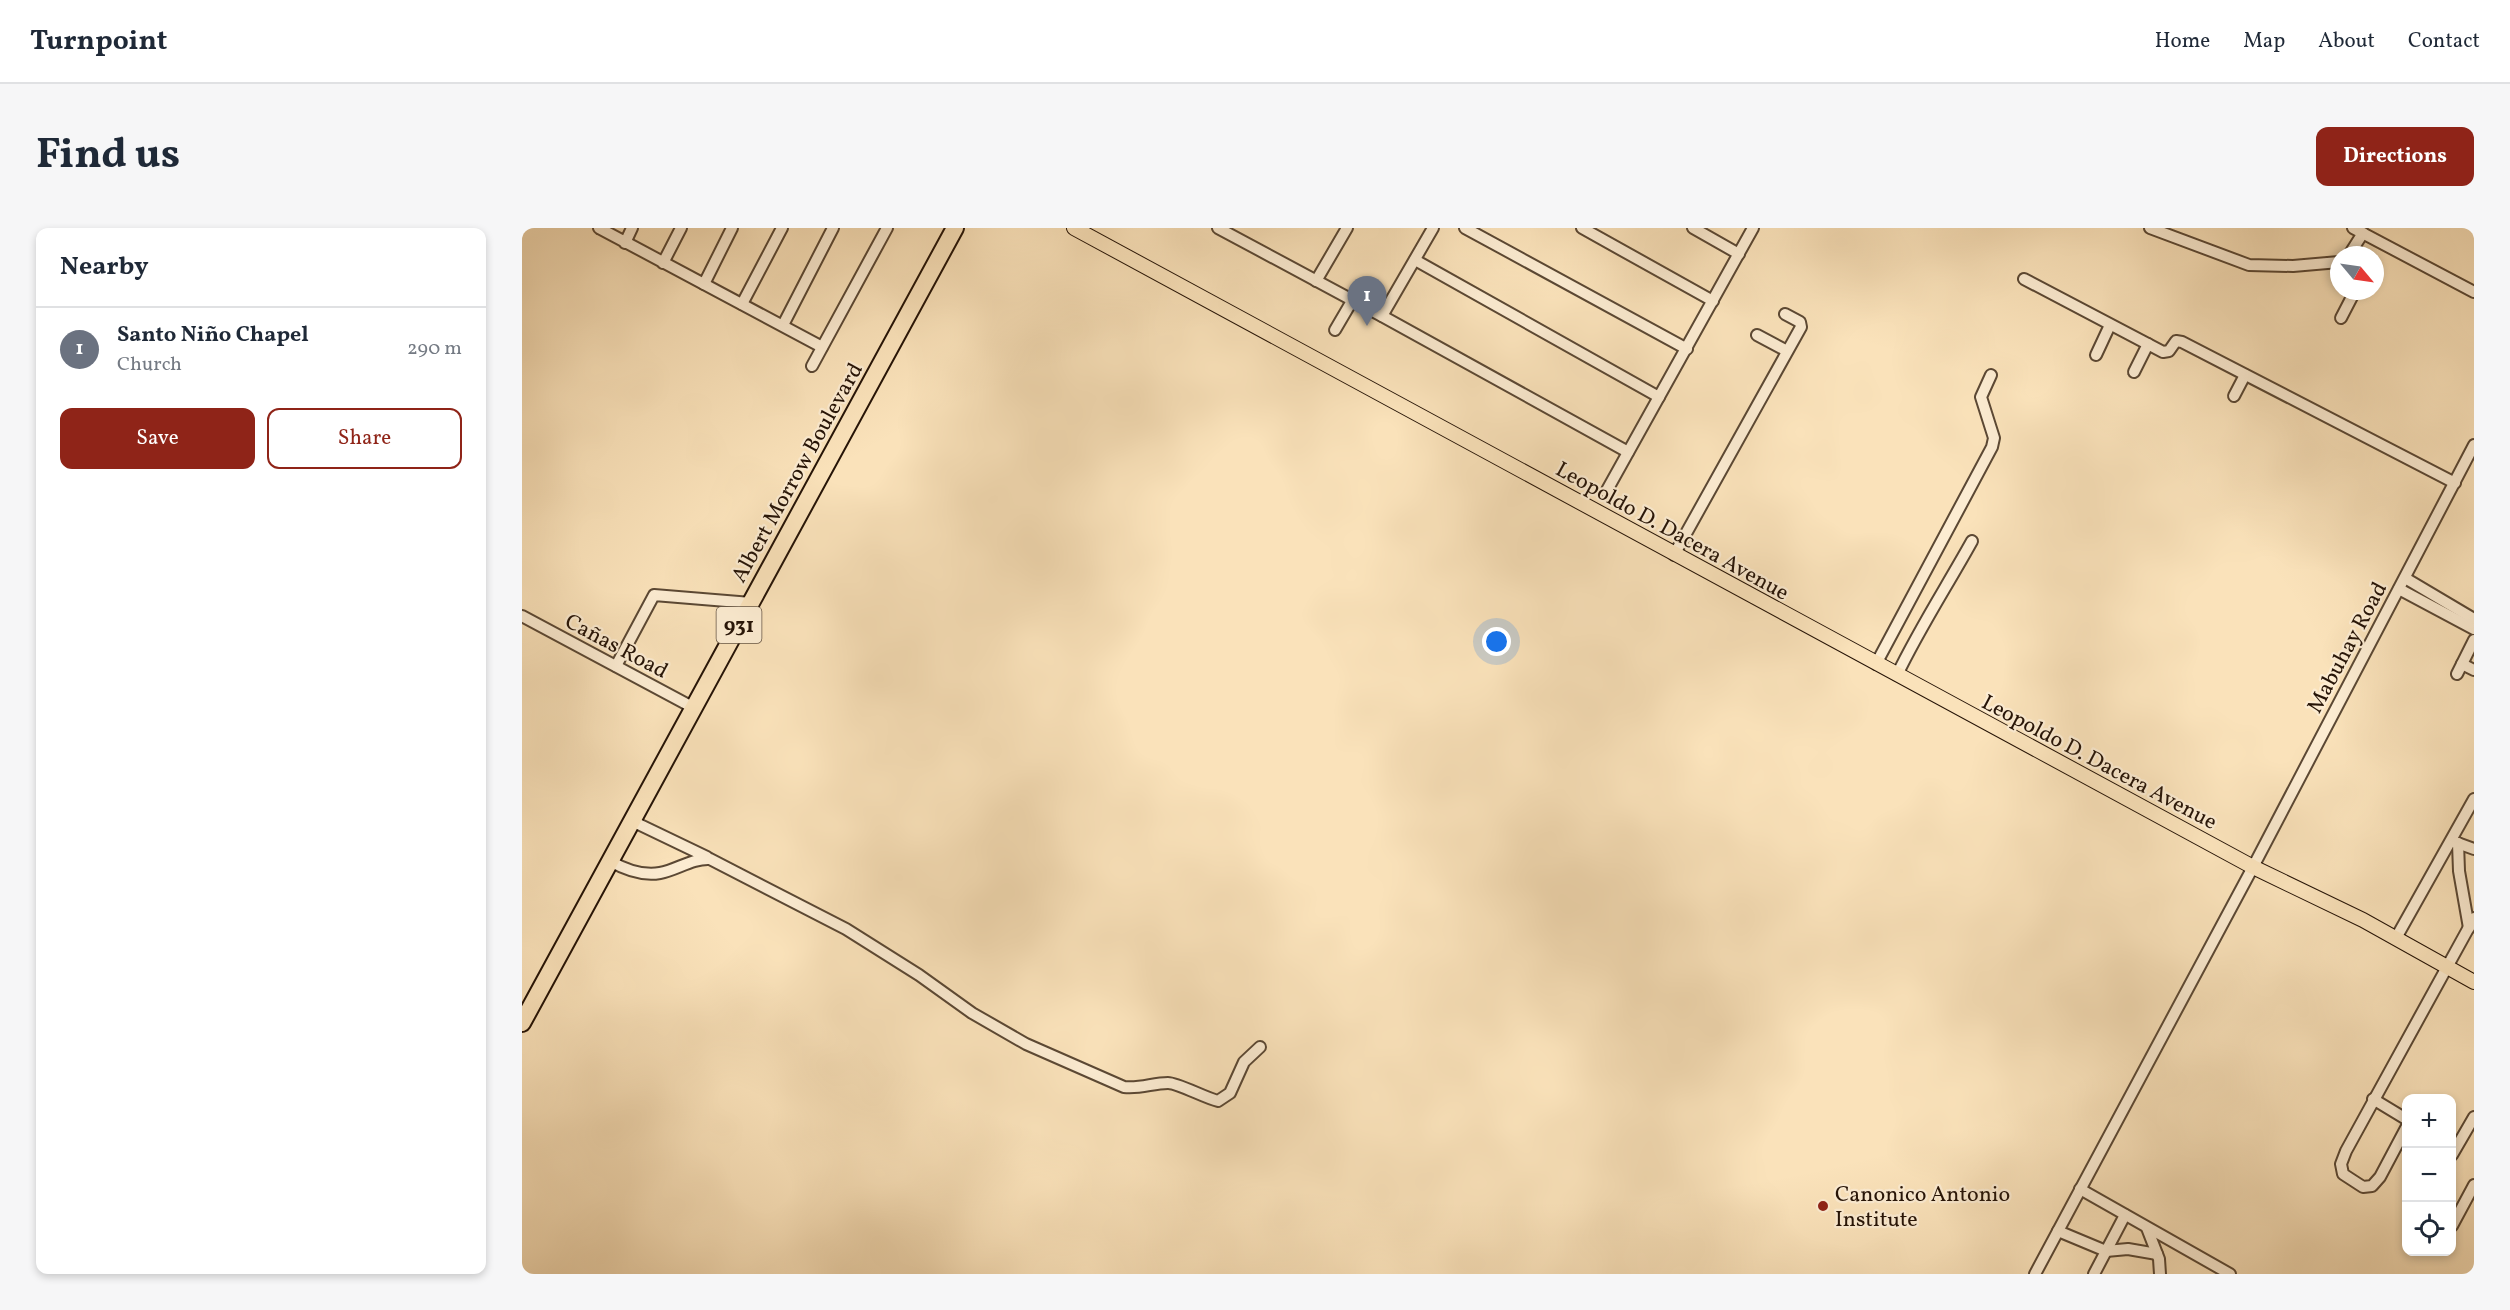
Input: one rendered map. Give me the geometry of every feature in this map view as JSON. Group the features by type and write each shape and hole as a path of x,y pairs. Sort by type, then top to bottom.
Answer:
{"highway":[{"name":"Albert Morrow Boulevard","path":"523,1020 955,228"}],"main road":[{"name":"Leopoldo D. Dacera Avenue","path":"1074,228 1876,664 2253,867 2397,938 2474,982"}],"street":[{"path":"599,228 822,347"},
{"path":"625,243 632,228"},
{"path":"663,263 681,228"},
{"path":"704,284 732,228"},
{"path":"742,304 782,228"},
{"path":"783,326 833,228"},
{"path":"812,366 887,228"},
{"path":"1218,228 1628,452"},
{"path":"1316,281 1347,228"},
{"path":"1382,316 1433,228"},
{"path":"1465,228 1687,350"},
{"path":"1582,228 1713,301"},
{"path":"1693,228 1739,254"},
{"path":"1606,492 1753,228"},
{"path":"2150,228 2249,265 2293,266 2330,263"},
{"path":"2354,246 2361,232 2474,292"},
{"path":"1415,260 1659,397"},
{"path":"2024,279 2166,353 2176,341 2182,342 2455,483"},
{"path":"2341,318 2350,300"},
{"path":"1335,330 1352,301"},
{"path":"1674,555 1801,324 1785,314"},
{"path":"2096,355 2110,325"},
{"path":"1757,335 1787,351"},
{"path":"2134,372 2148,344"},
{"path":"1876,664 1992,447 1994,438 1981,397 1991,375"},
{"path":"2234,396 2245,375"},
{"name":"Mabuhay Road","path":"2036,1274 2473,451"},
{"path":"1897,675 1917,633 1942,595 1972,541"},
{"path":"2404,578 2474,629"},
{"path":"2399,589 2455,614 2474,618"},
{"path":"616,666 648,603 656,594 751,603"},
{"name":"Cañas Road","path":"522,616 694,708"},
{"path":"2474,640 2460,669 2474,670"},
{"path":"2397,938 2455,842 2474,799"},
{"path":"632,821 846,929 919,975 972,1013 1026,1044 1124,1088 1140,1088 1170,1082 1202,1097 1218,1101 1230,1093 1244,1062 1260,1047"},
{"path":"2455,842 2474,849"},
{"path":"2402,1136 2380,1177 2372,1186 2363,1187 2343,1173 2342,1159 2471,923 2455,842"},
{"path":"610,861 626,870 659,873 701,858 710,859"},
{"path":"2373,1100 2402,1117"},
{"path":"2455,1148 2474,1117"},
{"path":"2457,1206 2474,1185"},
{"path":"2080,1189 2224,1272"},
{"path":"2094,1274 2125,1215"},
{"path":"2147,1228 2157,1254 2160,1274"},
{"path":"2058,1231 2106,1251 2128,1249 2157,1254"}],"place":[{"name":"Santo Niño Chapel","path":"1367,326"},
{"name":"Canonico Antonio Institute","path":"1823,1206"}]}
